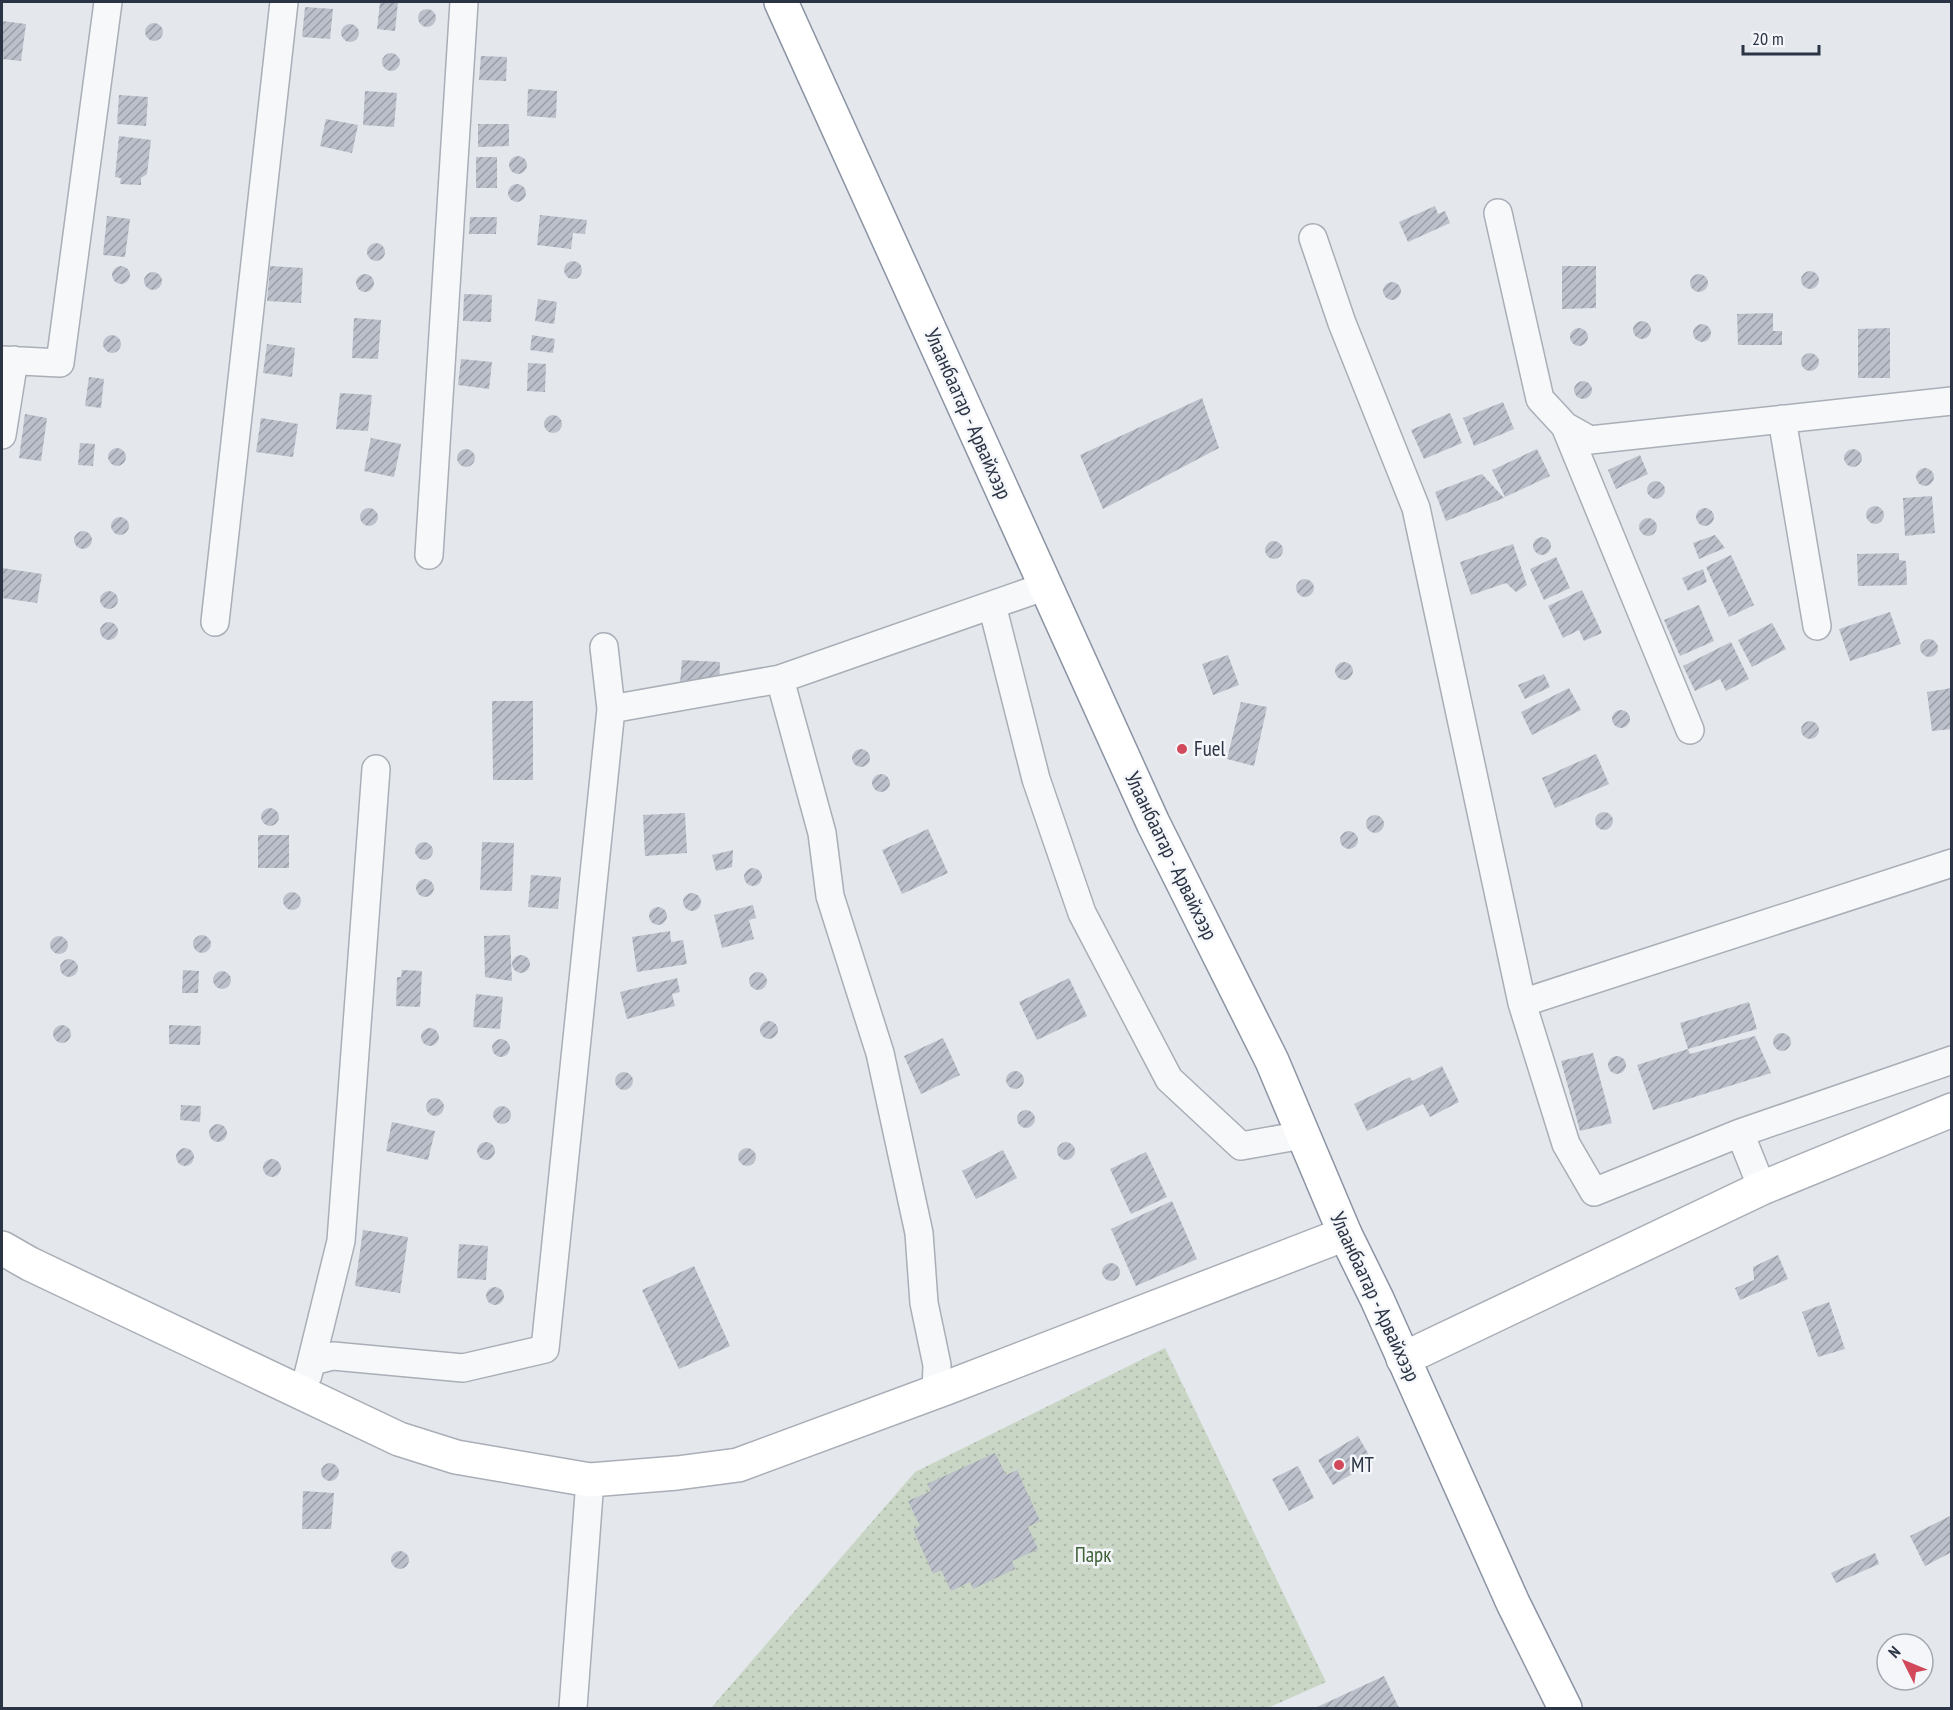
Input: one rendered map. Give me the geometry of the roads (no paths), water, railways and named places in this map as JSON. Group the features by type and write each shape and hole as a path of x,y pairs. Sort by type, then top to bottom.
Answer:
{"main road":[{"name":"Улаанбаатар - Арвайхээр","path":"781,2 1153,824 1272,1061 1345,1234 1564,1708"},
{"path":"1403,1359 1762,1188 1952,1110"},
{"path":"2,1248 16,1266 302,1393 399,1439 456,1457 590,1480 677,1473 738,1465 936,1392 1345,1234"}],"street":[{"path":"2,435 8,360 60,363 108,2"},
{"path":"215,622 284,2"},
{"path":"429,555 464,2"},
{"path":"1498,213 1540,399 1565,426 1590,440 1952,401"},
{"path":"1312,238 1342,323 1416,508 1522,1002 1566,1143 1594,1192 1740,1133 1952,1060"},
{"path":"1782,419 1817,626"},
{"path":"1565,426 1690,730"},
{"path":"611,709 780,679 1046,586"},
{"path":"992,605 1036,779 1082,913 1169,1079 1241,1146 1303,1135"},
{"path":"313,1361 333,1356 463,1368 545,1349 611,709 604,647"},
{"path":"780,679 822,833 830,896 882,1064 919,1233 924,1302 938,1365 936,1392"},
{"path":"302,1393 313,1361 341,1241 376,769"},
{"path":"1522,1002 1952,863"},
{"path":"1740,1133 1762,1188"},
{"path":"573,1708 590,1480"}],"place":[{"name":"Fuel","path":"1182,749"},
{"name":"МТ","path":"1339,1465"}],"park label":[{"name":"Парк","path":"1093,1555"}]}
